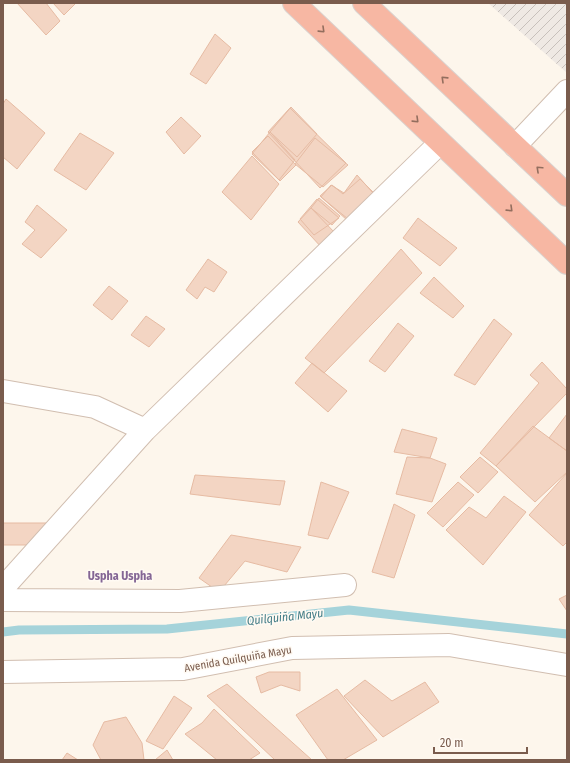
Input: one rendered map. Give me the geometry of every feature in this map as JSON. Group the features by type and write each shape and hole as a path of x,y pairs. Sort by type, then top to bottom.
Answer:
{"highway":[{"path":"294,3 567,263"},
{"path":"364,3 567,195"}],"street":[{"path":"515,146 567,92"},
{"path":"3,588 145,430 440,143"},
{"path":"3,391 95,407 145,430"},
{"path":"3,600 180,601 345,585"},
{"name":"Avenida Quilquiña Mayu","path":"3,672 183,669 292,648 449,645 567,665"}],"shaded area":[{"path":"488,3 567,3 567,73"}],"building":[{"path":"17,3 46,3 60,21 46,35"},
{"path":"53,3 76,3 64,15"},
{"path":"215,34 231,48 206,84 190,74"},
{"path":"6,99 45,133 17,169 3,157 3,104"},
{"path":"291,107 317,134 297,157 270,132"},
{"path":"290,108 346,163 320,188 268,132"},
{"path":"181,117 201,136 184,154 166,132"},
{"path":"270,132 295,160 279,180 252,154"},
{"path":"80,133 114,153 86,190 54,170"},
{"path":"268,136 296,165 280,181 252,152"},
{"path":"315,138 348,165 323,187 295,164"},
{"path":"252,156 279,184 251,220 222,192"},
{"path":"357,175 373,193 348,219 321,197 331,185 344,193"},
{"path":"360,179 374,193 347,220 320,196 332,185 343,194"},
{"path":"319,198 340,216 332,225 311,208"},
{"path":"317,199 339,218 314,235 300,219"},
{"path":"37,205 67,230 41,258 22,244 35,230 25,222"},
{"path":"311,208 336,234 323,249 298,222"},
{"path":"418,218 457,248 440,266 403,238"},
{"path":"401,249 422,273 324,373 305,358"},
{"path":"208,259 227,272 214,292 205,287 197,299 186,290"},
{"path":"434,277 464,306 453,318 420,293"},
{"path":"109,286 128,301 112,320 93,305"},
{"path":"146,316 165,329 149,347 131,335"},
{"path":"494,319 512,334 475,385 454,375"},
{"path":"398,323 414,336 385,372 369,361"},
{"path":"542,362 567,389 567,393 496,466 480,453 539,383 530,375"},
{"path":"312,363 347,391 328,412 295,383"},
{"path":"567,414 567,451 549,438"},
{"path":"533,426 567,451 567,472 535,502 496,466"},
{"path":"402,429 437,438 430,458 394,452"},
{"path":"407,457 430,458 446,464 432,502 396,494"},
{"path":"480,457 498,472 478,493 460,477"},
{"path":"567,473 567,542 563,546 529,515"},
{"path":"195,475 285,481 280,505 190,494"},
{"path":"321,482 349,492 328,539 308,535"},
{"path":"458,482 474,495 443,527 427,513"},
{"path":"504,496 526,512 483,565 446,530 469,507 486,518"},
{"path":"394,504 415,515 394,578 372,572"},
{"path":"3,523 47,523 30,545 3,545"},
{"path":"231,535 301,547 287,572 245,561 219,592 199,578"},
{"path":"567,595 567,611 559,599"},
{"path":"269,672 300,672 300,691 281,685 261,693 256,677"},
{"path":"365,680 392,701 425,682 439,702 383,737 344,696"},
{"path":"227,684 312,760 275,760 207,696"},
{"path":"337,689 377,740 343,760 328,760 296,715"},
{"path":"174,696 192,708 163,749 146,741"},
{"path":"214,709 260,753 249,760 217,760 185,734 202,723"},
{"path":"126,717 142,743 144,760 101,760 93,745 104,722"},
{"path":"167,750 173,760 155,760"},
{"path":"67,753 78,760 62,760"}],"waterway":[{"name":"Quilquiña Mayu","path":"3,632 19,630 167,629 349,610 567,634"}],"district":[{"name":"Uspha Uspha","path":"120,576"}]}
